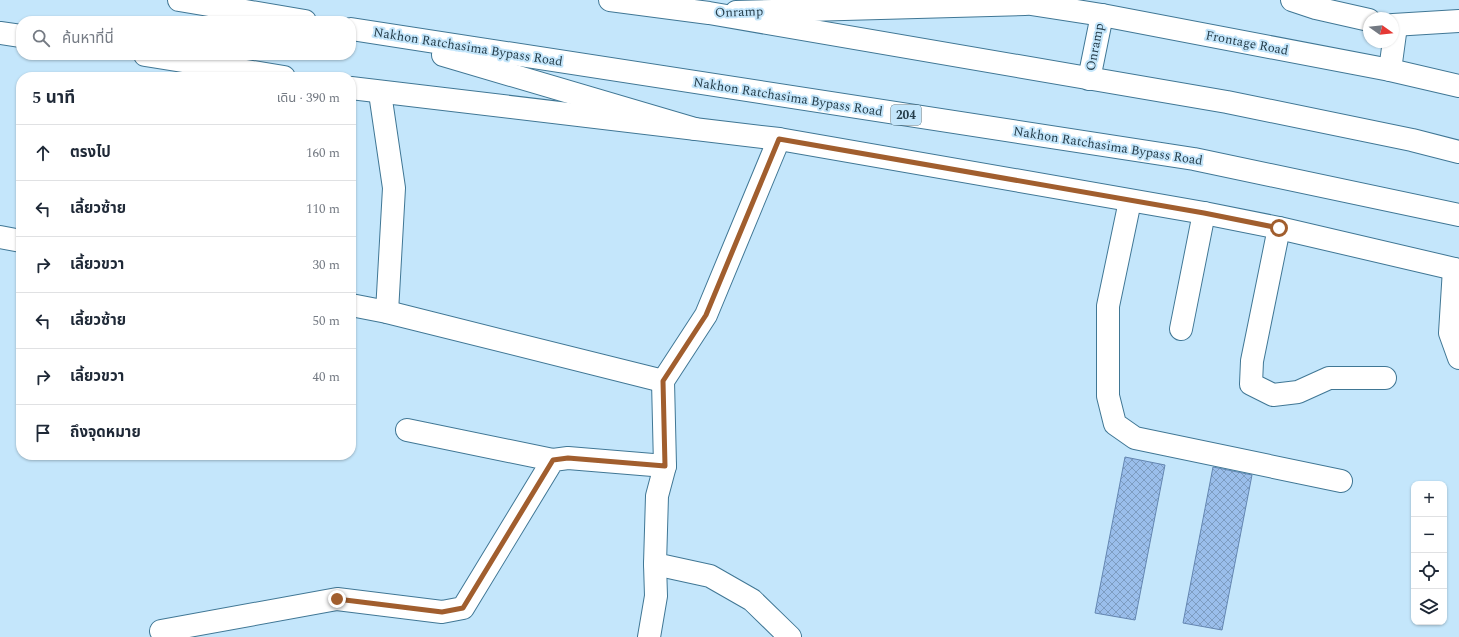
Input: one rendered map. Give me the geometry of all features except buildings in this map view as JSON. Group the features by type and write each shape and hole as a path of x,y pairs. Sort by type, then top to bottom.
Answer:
{"main road":[{"path":"179,0 275,16"},
{"path":"610,0 709,13 1227,102 1412,140 1459,152"},
{"path":"1006,0 1034,4"},
{"path":"1292,0 1316,8 1363,19"},
{"name":"Onramp","path":"709,13 1034,4"},
{"name":"Frontage Road","path":"1034,4 1102,15 1390,70 1459,86"},
{"name":"Onramp","path":"1089,79 1102,15"},
{"path":"1399,26 1459,21"},
{"path":"356,29 695,129"},
{"name":"Nakhon Ratchasima Bypass Road","path":"356,29 1178,157 1272,174 1459,215"},
{"path":"0,33 16,35"},
{"path":"1390,70 1392,48"},
{"path":"177,60 252,72"},
{"path":"356,89 380,93 779,139 1204,213 1279,228 1457,270 1450,333 1459,358"},
{"path":"380,93 394,188 387,312"},
{"path":"649,637 656,596 655,564 657,496 665,466 663,381 706,315 779,139"},
{"path":"1130,201 1108,306 1108,396 1115,424 1135,438 1341,481"},
{"path":"1181,329 1204,213"},
{"path":"1279,228 1252,361 1251,384 1273,395 1298,392 1329,378 1386,378"},
{"path":"0,237 16,240"},
{"path":"356,306 387,312 663,381"},
{"path":"407,430 553,460 568,458 665,466"},
{"path":"160,631 337,599 442,612 463,608 553,460"},
{"path":"655,564 710,576 752,600 790,637"}],"route":[{"path":"337,599 442,612 463,608 553,460 568,458 665,466 663,381 706,315 779,139 1204,213 1279,228"}]}
